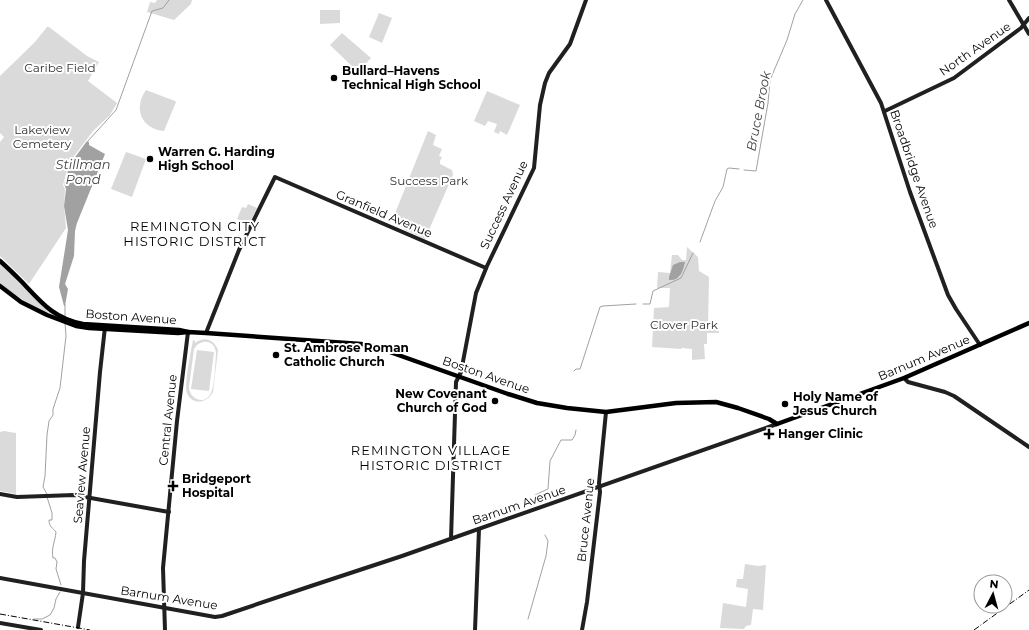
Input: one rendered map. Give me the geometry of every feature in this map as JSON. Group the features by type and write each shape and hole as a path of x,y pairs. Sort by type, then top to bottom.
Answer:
{"main road":[{"name":"Success Avenue","path":"451,538 456,382 461,372 476,293 486,268 534,168 540,105 545,83 549,73 570,44 586,0"},
{"name":"Broadbridge Avenue","path":"826,0 875,90 884,111 907,184 942,281 956,309 980,345"},
{"path":"1009,0 1029,34"},
{"name":"North Avenue","path":"884,111 954,78 1023,25 1029,18"},
{"name":"Granfield Avenue","path":"206,333 239,250 275,177 486,268"},
{"name":"Boston Avenue","path":"0,261 50,311 64,320"},
{"name":"Boston Avenue","path":"0,286 14,298 32,308 84,327 179,330 188,332 367,344 535,403 606,412 676,403 716,402 733,406 769,419 776,424"},
{"path":"32,308 37,299"},
{"name":"Barnum Avenue","path":"0,578 215,617 222,616 600,487 904,378 1029,323"},
{"name":"Seaview Avenue","path":"78,627 100,372 106,327"},
{"name":"Central Avenue","path":"165,630 163,568 177,421 188,332"},
{"path":"904,378 908,382 945,392 954,396 1029,447"},
{"name":"Bruce Avenue","path":"582,630 587,602 600,492 606,412"},
{"path":"0,494 18,497 74,495 168,512"},
{"path":"475,630 479,529"},
{"path":"0,623 40,630"},
{"path":"18,630 25,627"}],"green space":[{"path":"157,0 192,0 191,4 174,20 147,12 150,2 155,3"},
{"path":"320,10 340,10 340,23 320,24"},
{"path":"379,13 392,18 382,43 369,37"},
{"name":"Lakeview Cemetery","path":"47,27 87,56 99,62 88,81 117,103 110,115 93,131 69,163 63,185 65,189 64,206 66,228 29,284 0,256 0,142 4,137 0,133 0,76 35,42"},
{"path":"342,33 371,58 358,72 330,45"},
{"path":"146,90 176,102 164,131 150,126 145,122 142,116 140,104"},
{"path":"487,91 520,105 507,135 500,131 499,134 494,132 497,124 488,121 485,126 474,121"},
{"name":"Success Park","path":"428,131 436,135 433,145 442,149 439,156 442,157 440,164 452,170 453,175 425,239 403,229 405,222 394,216"},
{"path":"126,152 146,159 132,197 111,189"},
{"path":"248,204 257,208 249,224 237,219 242,207 246,208"},
{"name":"Clover Park","path":"687,247 698,257 699,271 709,277 708,327 719,327 719,333 707,333 707,344 704,344 705,359 692,360 692,349 652,347 654,308 669,307 670,288 657,288 658,272 670,273 672,255 678,255 682,260 686,260"},
{"path":"0,263 38,302 52,314 24,301 0,283"},
{"path":"205,339 211,341 218,350 213,392 208,399 200,402 192,400 186,389 193,340 195,343","holes":["206,342 211,343 215,349 215,374 211,393 208,397 201,400 194,398 189,387 194,349 198,344"]},
{"path":"197,350 214,352 209,391 191,389"},
{"path":"4,431 16,433 16,494 0,491 0,432"},
{"path":"745,564 758,566 766,565 763,610 753,609 751,625 746,626 744,629 720,628 723,603 746,607 748,589 736,587 737,579 743,579"}],"water":[{"name":"Stillman Pond","path":"87,141 89,142 89,145 105,154 77,223 75,231 74,256 65,284 68,289 64,306 59,287 68,230 64,206 66,189 64,184 70,164"},
{"path":"680,262 685,262 680,275 676,279 669,280 673,265"}],"waterway":[{"path":"88,141 116,110 152,11 163,8 169,0"},
{"name":"Bruce Brook","path":"744,170 756,171 768,103 770,80 787,40 795,14 803,0"},
{"name":"Bruce Brook","path":"700,242 715,201 723,187 727,169 739,169"},
{"name":"Bruce Brook","path":"643,304 650,304 653,291 681,278 693,253"},
{"name":"Bruce Brook","path":"574,371 576,369 580,369 600,307 636,304"},
{"path":"65,305 65,316"},
{"path":"47,494 43,487 47,435 49,421 53,415 53,409 60,388 66,336 65,323"},
{"name":"Bruce Brook","path":"535,495 548,489 550,461 561,440 572,440 576,430"},
{"path":"47,497 52,513 52,520 49,520 50,526 56,532 53,558 55,558 57,562 56,569 61,585"},
{"name":"Bruce Brook","path":"528,619 546,556 548,541 545,535"},
{"path":"34,619 42,619 50,615 60,592"}],"railway":[{"path":"974,630 1029,590"},
{"path":"0,614 90,630"}],"place":[{"name":"Bullard–Havens Technical High School","path":"334,78"},
{"name":"Warren G. Harding High School","path":"150,159"},
{"name":"St. Ambrose Roman Catholic Church","path":"276,355"},
{"name":"New Covenant Church of God","path":"495,401"},
{"name":"Holy Name of Jesus Church","path":"785,404"},
{"name":"Hanger Clinic","path":"769,434"},
{"name":"Bridgeport Hospital","path":"173,486"}],"district":[{"name":"REMINGTON CITY HISTORIC DISTRICT","path":"195,234"},
{"name":"REMINGTON VILLAGE HISTORIC DISTRICT","path":"431,458"}],"park label":[{"name":"Caribe Field","path":"60,68"}]}
